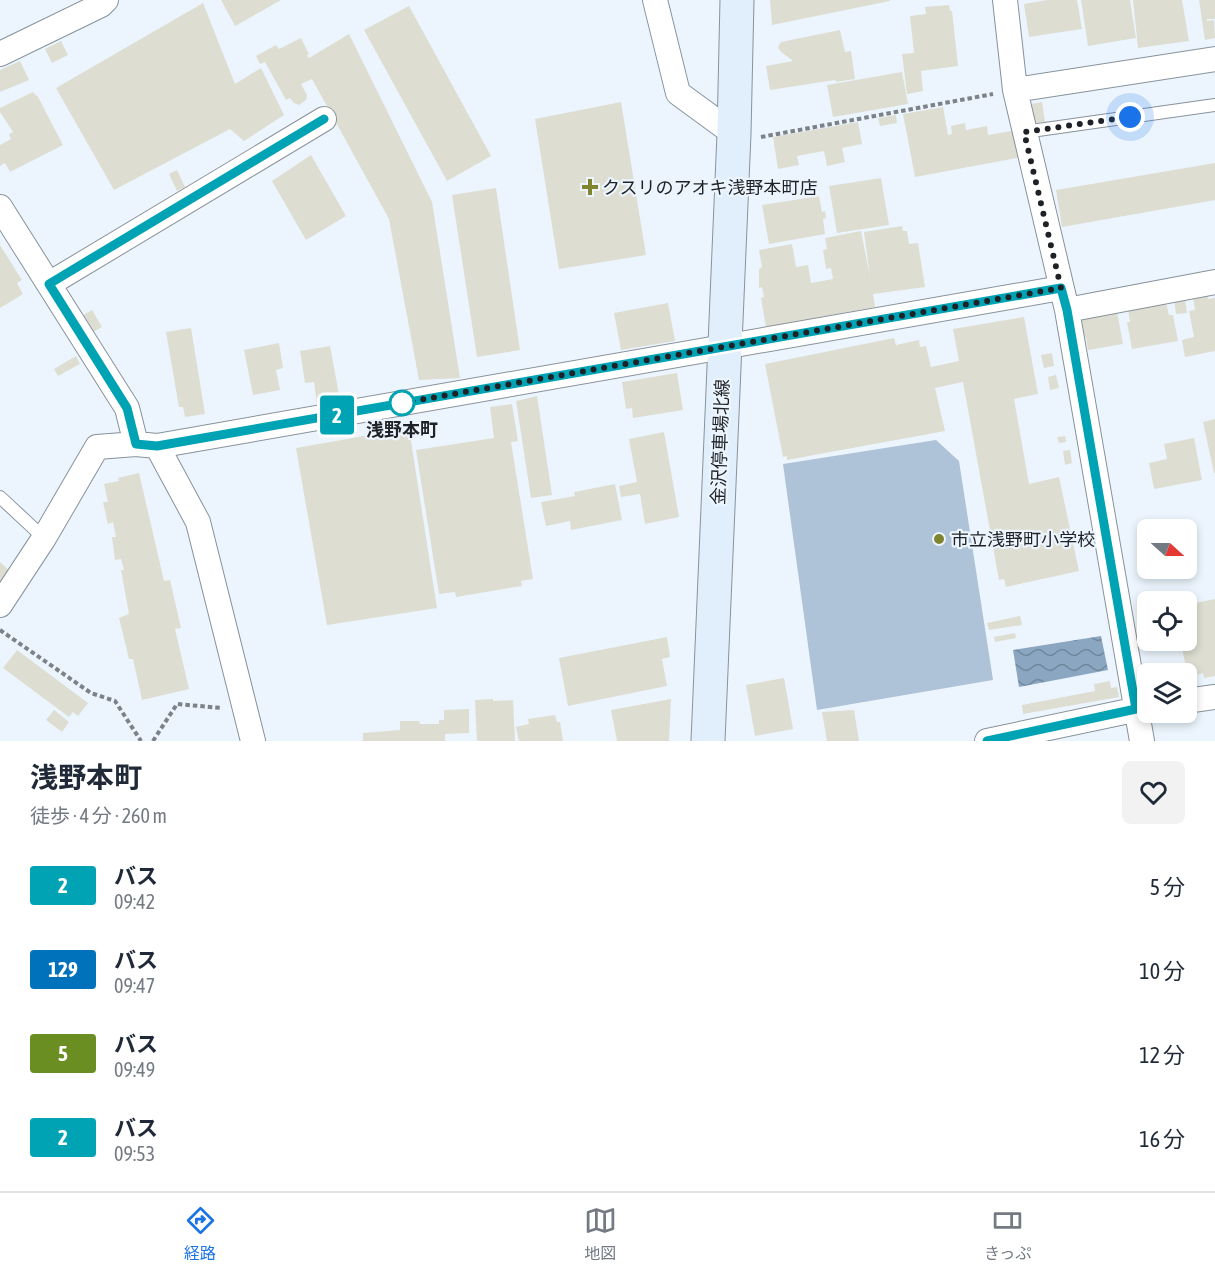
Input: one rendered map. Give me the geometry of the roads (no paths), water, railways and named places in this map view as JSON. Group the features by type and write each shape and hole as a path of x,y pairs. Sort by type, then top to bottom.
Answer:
{"main road":[{"name":"金沢停車場北線","path":"708,741 734,134 737,0"}],"street":[{"path":"0,54 101,5 106,0"},
{"path":"655,0 678,93 734,134"},
{"path":"1005,0 1015,90 1064,299 1137,682"},
{"path":"1015,90 1215,59"},
{"path":"49,284 324,119"},
{"path":"0,207 127,408 146,445 198,522 252,741"},
{"path":"0,605 44,538 97,447 146,445 724,346 1064,299 1215,282"},
{"path":"1197,699 1215,697"},
{"path":"987,741 1137,709"},
{"path":"1142,723 1142,741"}],"lane":[{"path":"1024,132 1215,105"},
{"path":"0,496 44,538"}],"water":[{"path":"1101,636 1108,670 1019,687 1013,650"}],"place":[{"name":"クスリのアオキ浅野本町店","path":"590,187"},
{"name":"浅野本町","path":"402,403"},
{"name":"市立浅野町小学校","path":"939,539"}]}
